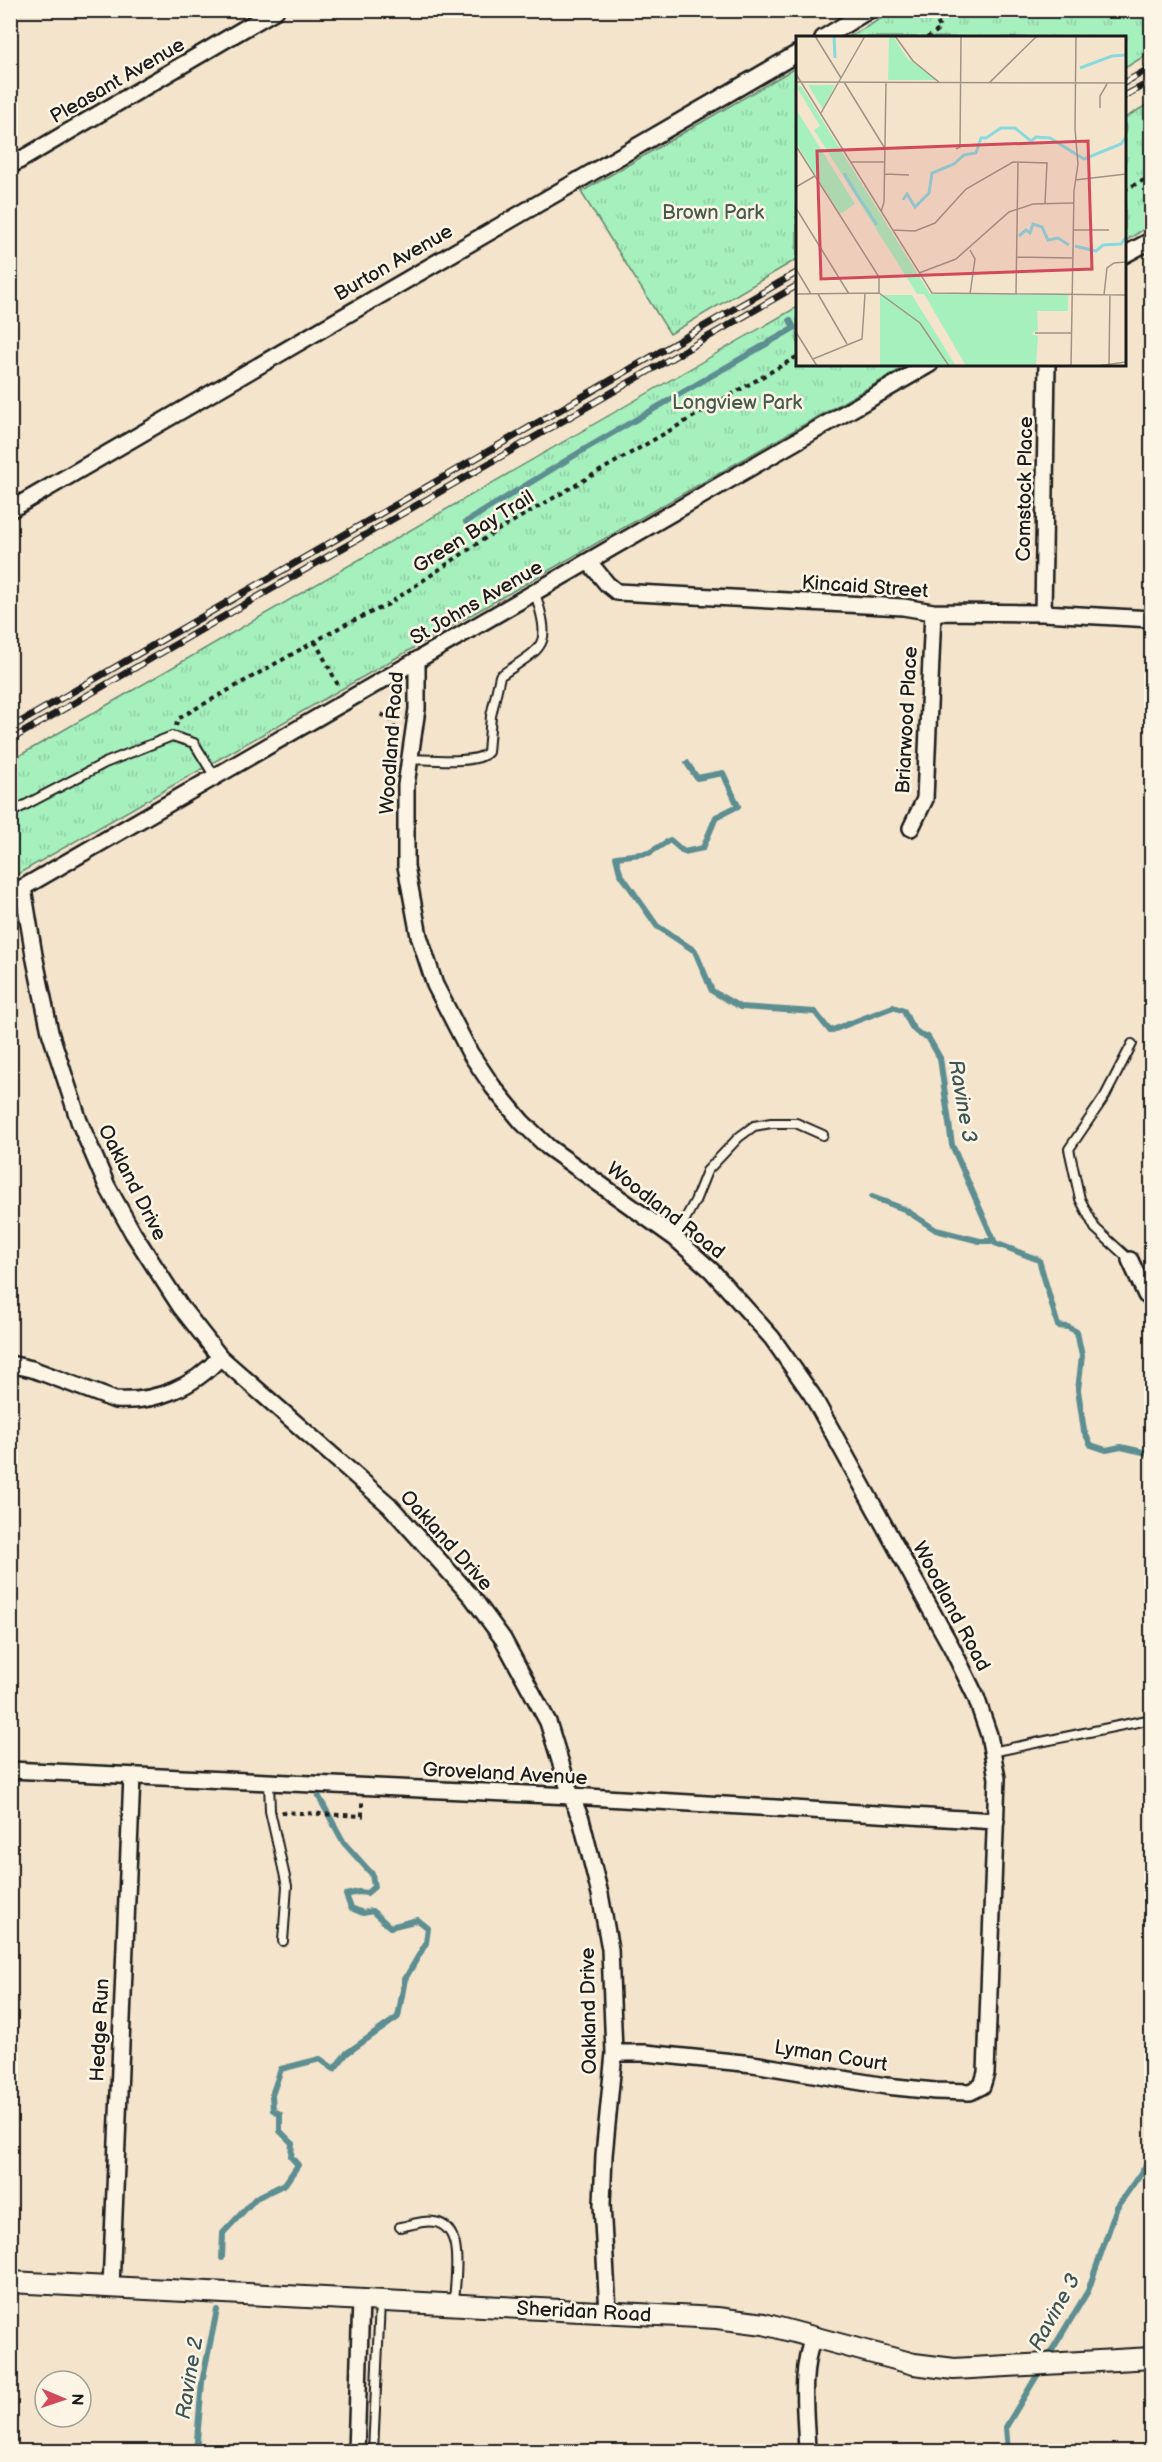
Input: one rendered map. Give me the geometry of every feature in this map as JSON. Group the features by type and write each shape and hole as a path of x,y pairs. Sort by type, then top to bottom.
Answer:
{"street":[{"name":"Pleasant Avenue","path":"10,166 276,10"},
{"path":"826,36 870,10"},
{"name":"Burton Avenue","path":"10,510 796,54"},
{"path":"1126,254 1152,240"},
{"name":"St Johns Avenue","path":"17,891 927,366"},
{"name":"Comstock Place","path":"1043,613 1047,366"},
{"name":"Kincaid Street","path":"589,562 607,584 617,592 903,607 933,612 1043,613 1152,619"},
{"name":"Briarwood Place","path":"911,828 925,799 933,612"},
{"name":"Woodland Road","path":"417,660 417,708 406,785 406,866 419,936 435,985 470,1053 493,1087 522,1122 548,1148 675,1238 712,1271 772,1338 812,1395 957,1658 976,1697 989,1735 997,1778 988,2030"},
{"name":"Oakland Drive","path":"17,891 50,1032 79,1121 107,1186 133,1233 180,1306 220,1357 389,1505 472,1597 503,1639 548,1722 571,1796 581,1819 600,1894 610,1949 614,2053 604,2155 602,2205 608,2312"},
{"path":"1130,1260 1146,1294 1152,1299"},
{"path":"10,1365 32,1369 114,1400 128,1401 154,1398 186,1385 211,1367 220,1357"},
{"name":"Groveland Avenue","path":"10,1770 571,1796 996,1821"},
{"name":"Hedge Run","path":"111,2287 132,1776"},
{"name":"Lyman Court","path":"614,2053 645,2052 742,2063 886,2086 970,2092 982,2086 986,2073 988,2030"},
{"name":"Sheridan Road","path":"10,2282 717,2318 764,2324 914,2364 954,2369 1151,2358"},
{"path":"356,2451 370,2300"},
{"path":"807,2451 806,2373 809,2348 814,2336"}],"lane":[{"path":"410,759 474,760 484,756 489,747 491,716 500,676 531,657 542,641 544,621 535,593"},
{"path":"10,813 105,763 172,736 194,743 214,777"},
{"path":"1130,1260 1095,1228 1080,1199 1069,1149 1105,1096 1132,1044"},
{"path":"675,1238 695,1201 707,1171 723,1151 754,1126 796,1123 823,1136"},
{"path":"992,1752 1152,1719"},
{"path":"269,1782 270,1811 287,1886 283,1941"},
{"path":"400,2228 424,2221 440,2223 453,2234 457,2250 454,2304"},
{"path":"370,2300 373,2451"}],"path":[{"path":"930,36 940,29 937,20 946,10"},
{"path":"1126,189 1152,176"},
{"name":"Green Bay Trail","path":"172,736 178,719 315,642 387,605 493,533 796,357"},
{"path":"315,642 346,701"},
{"path":"381,714 390,720 395,729"},
{"path":"277,1811 362,1816"}],"green space":[{"path":"896,10 1151,11 1151,52 1126,67 1126,36 851,36"},
{"name":"Brown Park","path":"796,68 796,260 670,334 581,192"},
{"path":"1151,102 1151,225 1126,240 1126,117"},
{"name":"Longview Park","path":"796,308 796,366 906,366 11,878 10,761"}],"waterway":[{"path":"466,522 585,449 794,328 790,320"},
{"name":"Ravine 3","path":"687,763 697,778 723,773 738,806 716,817 703,848 684,852 670,840 649,853 616,857 620,873 657,926 695,951 712,991 740,1007 815,1012 830,1031 893,1007 904,1011 915,1031 928,1037 940,1058 952,1145 995,1243 1039,1260 1058,1326 1068,1327 1077,1332 1082,1356 1078,1390 1084,1431 1091,1445 1106,1450 1121,1447 1152,1454"},
{"name":"Ravine 3","path":"872,1197 904,1209 936,1230 980,1241 994,1241"},
{"name":"Ravine 2","path":"222,2258 223,2233 256,2198 285,2184 298,2165 291,2157 292,2143 280,2131 280,2114 273,2110 272,2095 281,2069 320,2059 334,2069 347,2053 398,2017 405,1979 426,1943 428,1928 418,1920 390,1927 372,1911 363,1913 351,1908 346,1895 358,1892 367,1893 374,1887 372,1874 344,1843 319,1797"},
{"name":"Ravine 3","path":"1046,2360 1088,2291 1117,2207 1152,2157"},
{"name":"Ravine 2","path":"196,2452 202,2382 217,2310"},
{"name":"Ravine 3","path":"1008,2452 1006,2427 1041,2369"}],"railway":[{"path":"1126,82 1152,67"},
{"path":"1126,95 1152,81"},
{"path":"10,728 796,273"},
{"path":"10,740 796,286"}]}
